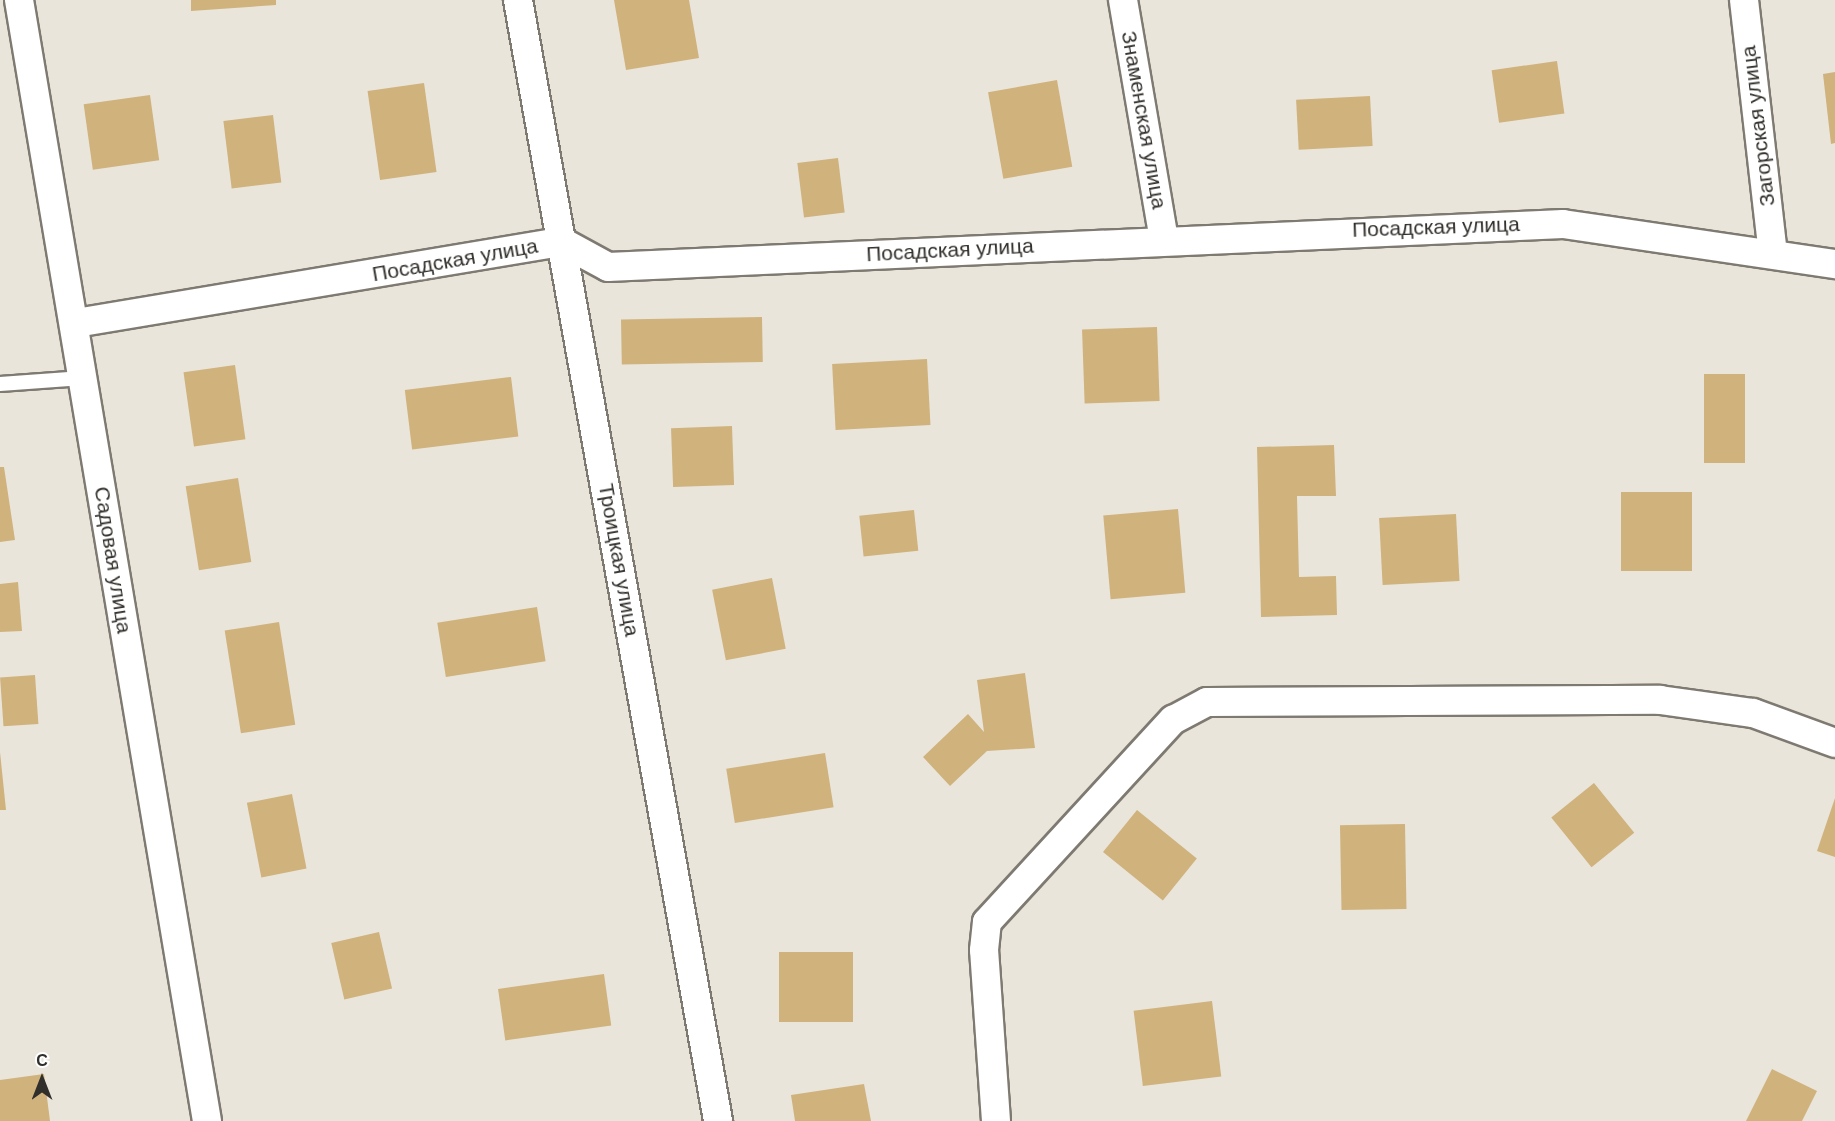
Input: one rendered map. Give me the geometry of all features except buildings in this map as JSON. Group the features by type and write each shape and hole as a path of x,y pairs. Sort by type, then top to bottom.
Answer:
{"street":[{"name":"Садовая улица","path":"19,0 76,323 83,378 207,1121"},
{"name":"Троицкая улица","path":"518,0 718,1121"},
{"name":"Знаменская улица","path":"1124,0 1164,239"},
{"name":"Загорская улица","path":"1744,0 1773,253"},
{"name":"Посадская улица","path":"76,323 562,242 608,267 1164,239 1563,224 1773,253 1835,264"},
{"path":"996,1121 984,950 987,922 1001,901 1173,720 1207,702 1660,700 1753,713 1835,743"}],"lane":[{"path":"0,384 83,378"}]}
